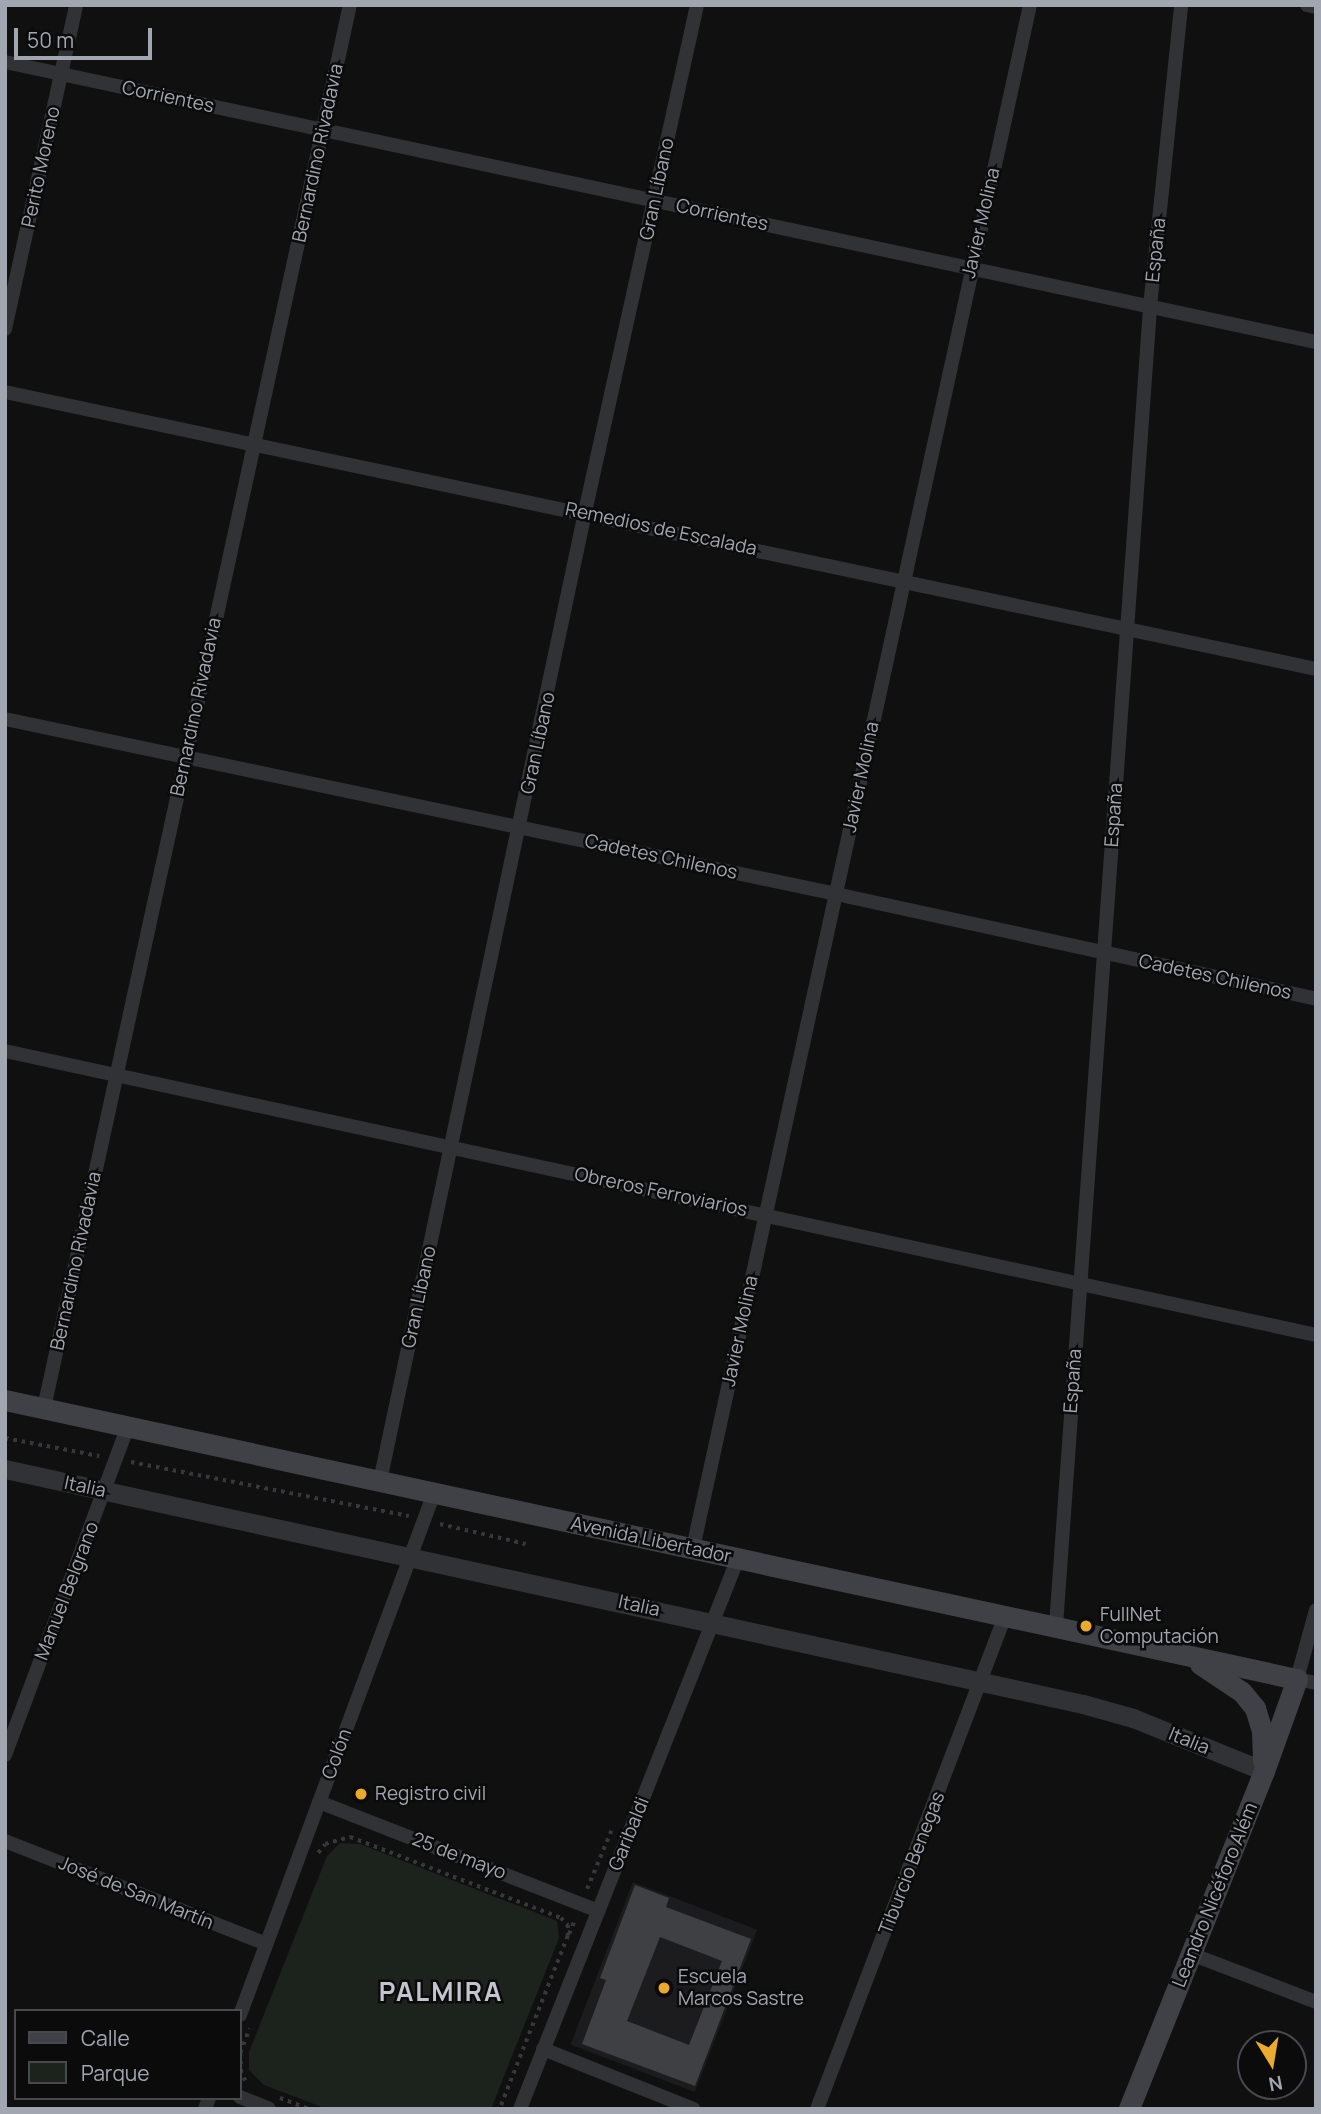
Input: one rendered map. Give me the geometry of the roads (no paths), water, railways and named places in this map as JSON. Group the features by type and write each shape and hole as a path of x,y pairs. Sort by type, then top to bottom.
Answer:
{"main road":[{"name":"Avenida Libertador","path":"5,1400 1306,1681"},
{"path":"1186,1656 1242,1692 1255,1708 1262,1731 1264,1771"},
{"name":"Leandro Nicéforo Além","path":"1129,2109 1264,1771 1306,1681"}],"street":[{"name":"Perito Moreno","path":"5,329 76,5"},
{"name":"Bernardino Rivadavia","path":"44,1408 350,5"},
{"name":"Gran Líbano","path":"380,1481 585,512 697,5"},
{"name":"Javier Molina","path":"693,1548 902,580 1030,5"},
{"name":"España","path":"1056,1626 1150,307 1181,5"},
{"path":"1307,5 1316,7"},
{"name":"Corrientes","path":"5,62 1316,342"},
{"name":"Remedios de Escalada","path":"5,392 585,512 1316,669"},
{"name":"Cadetes Chilenos","path":"5,719 836,894 1316,999"},
{"name":"Obreros Ferroviarios","path":"5,1051 1316,1335"},
{"name":"Manuel Belgrano","path":"5,1755 128,1426"},
{"name":"Italia","path":"5,1469 1110,1710 1264,1771"},
{"name":"Colón","path":"242,2010 434,1493"},
{"name":"Garibaldi","path":"520,2109 738,1558"},
{"path":"1306,1681 1316,1610"},
{"name":"Tiburcio Benegas","path":"817,2109 1005,1616"},
{"name":"25 de mayo","path":"319,1802 598,1911"},
{"name":"José de San Martín","path":"5,1841 266,1944"},
{"path":"1191,1954 1316,2002"},
{"path":"543,2049 694,2109"},
{"path":"242,2097 269,2101"}],"place":[{"name":"FullNet Computación","path":"1086,1626"},
{"name":"Registro civil","path":"361,1794"},
{"name":"Escuela Marcos Sastre","path":"664,1988"}],"district":[{"name":"PALMIRA","path":"441,1992"}]}
